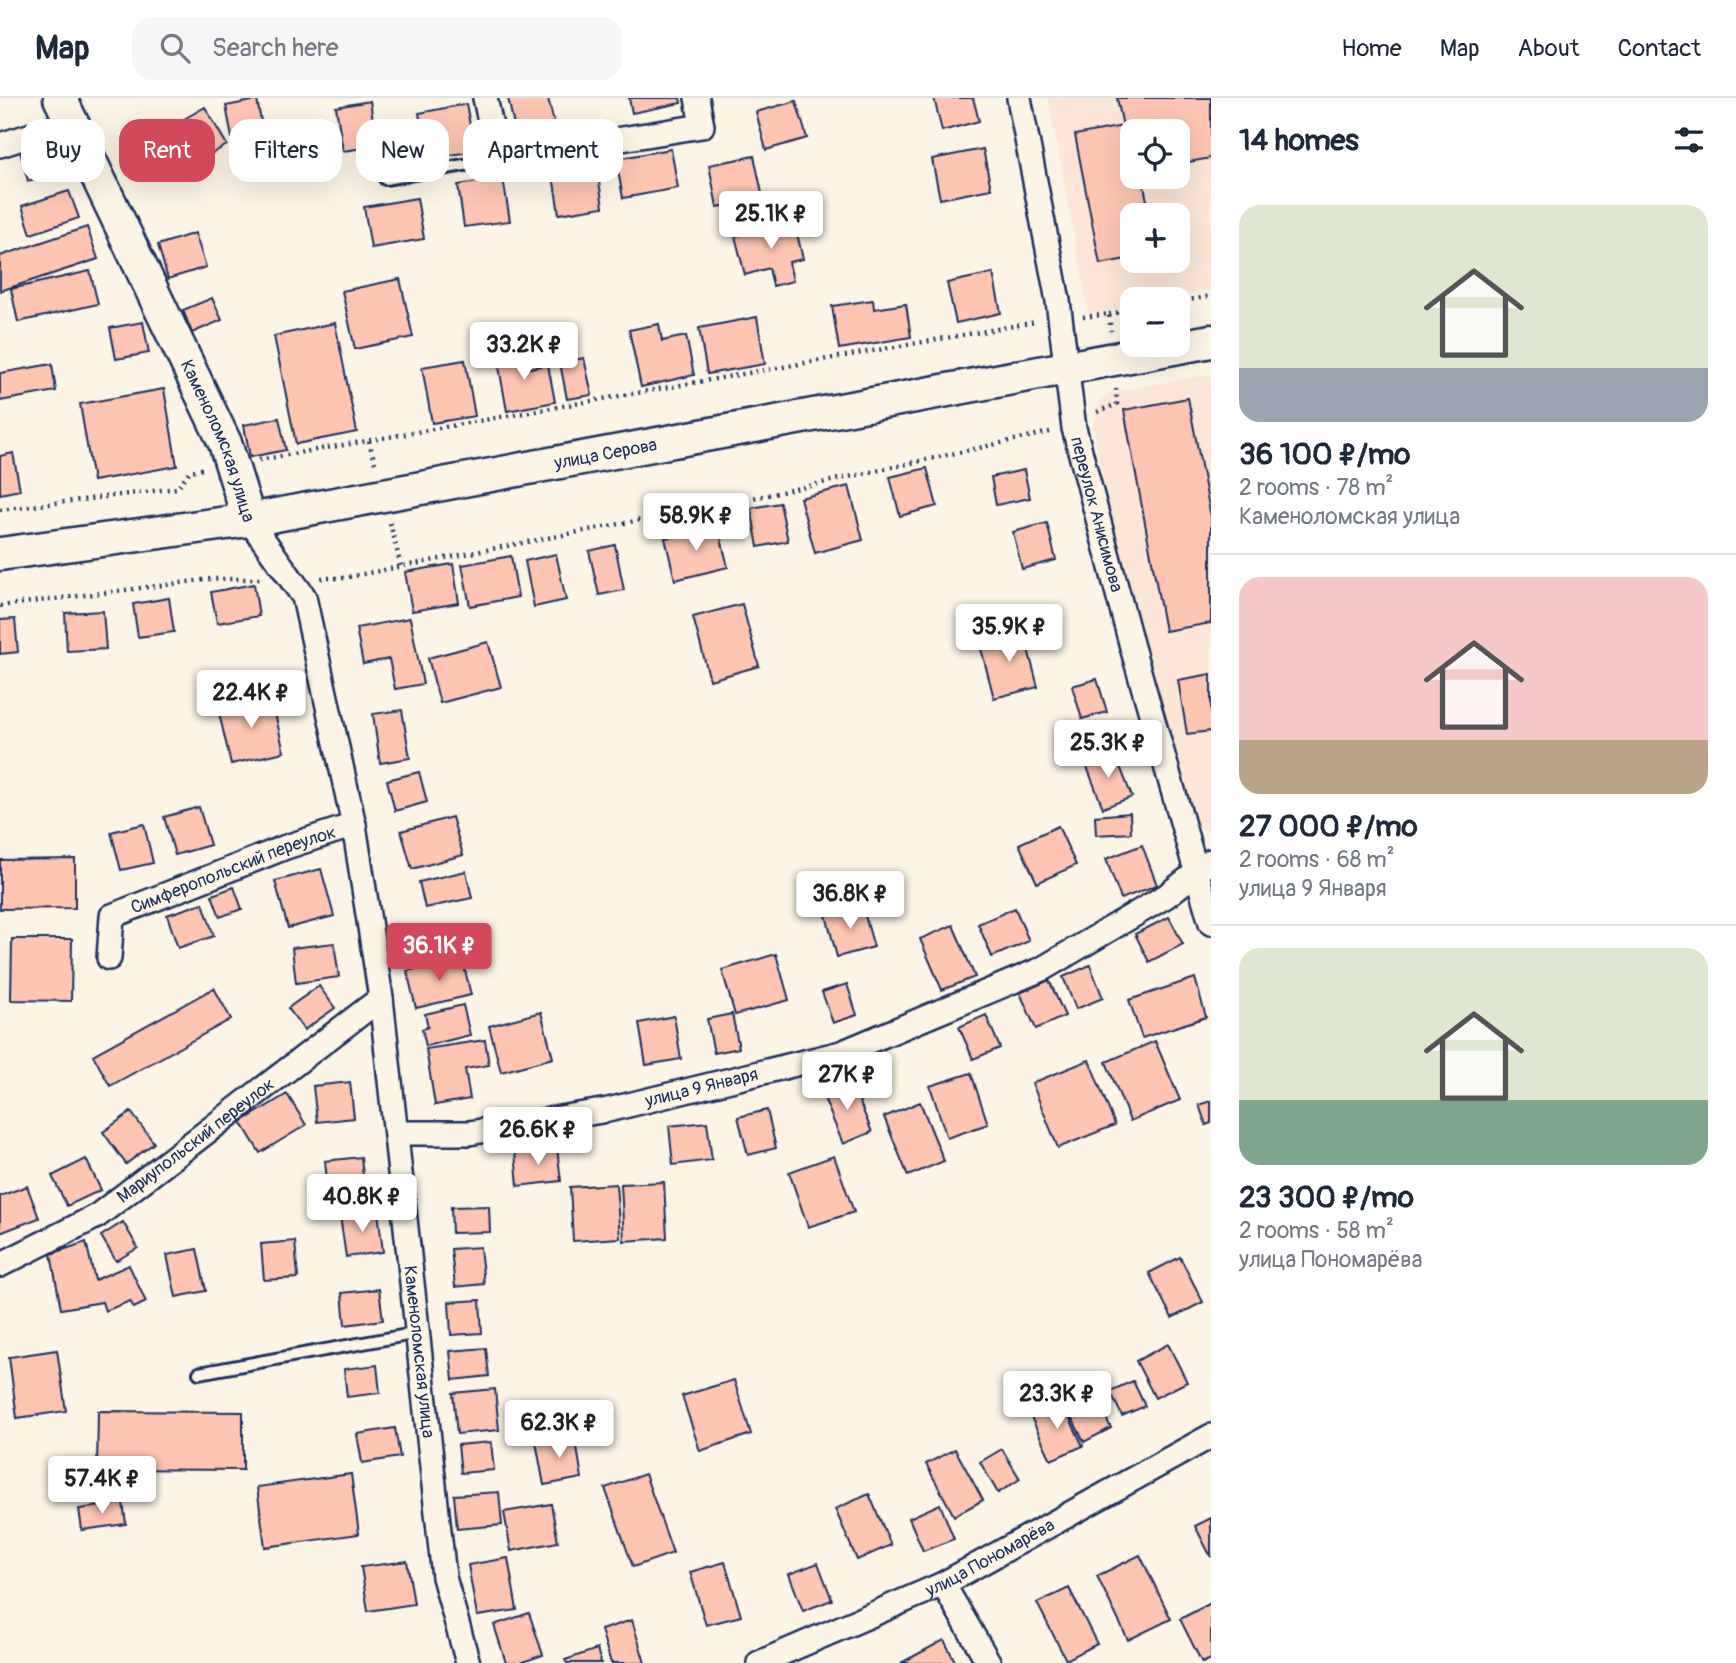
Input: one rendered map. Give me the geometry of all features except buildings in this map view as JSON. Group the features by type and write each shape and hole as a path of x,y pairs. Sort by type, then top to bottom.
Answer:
{"main road":[{"name":"Каменоломская улица","path":"66,110 225,443 249,520"},
{"name":"улица Серова","path":"0,554 249,520 1211,341"}],"street":[{"path":"485,98 489,119"},
{"path":"623,139 702,126 697,98"},
{"name":"переулок Анисимова","path":"1018,98 1058,301 1077,440 1203,866 1211,923"},
{"path":"0,145 66,110"},
{"name":"Каменоломская улица","path":"249,520 304,597 354,825 381,998 444,1577 468,1663"},
{"name":"Симферопольский переулок","path":"109,958 112,916 286,847 354,825"},
{"name":"улица 9 Января","path":"396,1133 469,1133 608,1110 841,1053 1042,970 1166,896 1203,866"},
{"name":"Мариупольский переулок","path":"0,1265 97,1216 381,998"},
{"name":"улица Пономарёва","path":"759,1663 943,1584 1211,1436"},
{"path":"943,1584 989,1663"}],"lane":[{"path":"200,1373 418,1333"}],"path":[{"path":"1190,300 1211,296"},
{"path":"1110,314 1120,312"}],"shaded area":[{"path":"1048,98 1211,98 1211,290 1190,294 1190,287 1120,287 1120,308 1089,314"},
{"path":"1211,374 1211,829 1208,831 1191,825 1105,492 1093,426 1099,402 1110,392"}]}
